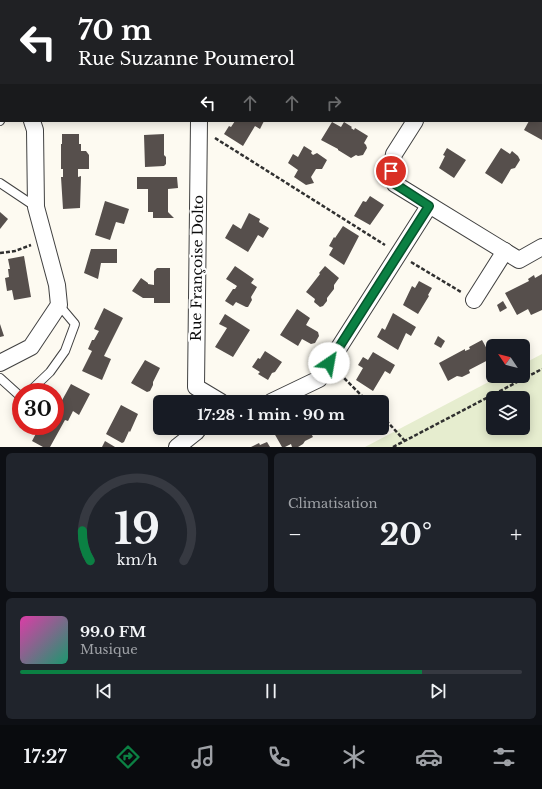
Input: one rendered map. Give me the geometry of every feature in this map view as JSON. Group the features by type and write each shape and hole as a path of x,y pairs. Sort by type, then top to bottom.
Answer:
{"street":[{"path":"414,122 394,154 391,171 395,184 519,260 542,247"},
{"path":"0,363 30,347 59,305 56,285 36,207 35,124"},
{"name":"Rue Françoise Dolto","path":"199,124 196,387 209,395"},
{"path":"286,395 319,379 429,206"},
{"path":"474,300 505,251"},
{"path":"177,447 192,435"}],"lane":[{"path":"0,183 36,207"},
{"path":"38,383 50,372 65,350 75,324 59,305"},
{"path":"0,378 12,389"}],"path":[{"path":"199,124 399,254 474,300"},
{"path":"0,253 15,251 45,241"},
{"path":"329,363 361,395"},
{"path":"394,447 542,369"},
{"path":"389,424 405,441"}],"green space":[{"path":"542,354 542,447 365,447 487,383 530,383 530,360"}],"building":[{"path":"234,122 264,122 260,129 255,126 243,146 224,134 229,126 231,127"},
{"path":"332,122 341,127 344,122 354,130 355,128 368,136 364,143 367,148 363,155 356,155 351,158 321,140"},
{"path":"528,122 542,122 542,140 524,130"},
{"path":"62,134 79,134 81,151 86,151 89,155 89,169 78,169 78,177 81,176 80,208 63,209 61,177 63,177 63,169 61,169"},
{"path":"164,134 164,155 166,157 166,164 164,166 145,167 144,135"},
{"path":"304,146 312,151 311,153 313,155 317,153 327,160 322,169 316,169 311,177 314,183 306,185 294,177 298,170 288,163 293,154 298,157"},
{"path":"447,148 466,160 454,178 439,168"},
{"path":"501,148 510,154 512,151 520,160 515,168 511,169 502,184 485,173"},
{"path":"137,177 177,177 178,188 168,189 168,212 174,218 153,218 153,212 148,212 148,189 137,189"},
{"path":"370,196 384,205 370,225 354,216 363,201 366,202"},
{"path":"105,201 129,209 124,224 116,222 110,240 95,235"},
{"path":"0,212 8,219 0,229"},
{"path":"249,213 260,219 259,222 269,228 263,238 258,235 248,252 225,238 233,224 241,229"},
{"path":"343,226 359,236 344,265 329,255 333,248 329,246"},
{"path":"91,249 117,249 117,263 101,263 98,279 84,273"},
{"path":"24,256 31,297 14,300 12,290 7,291 5,278 9,277 8,269 10,269 8,259"},
{"path":"235,266 254,279 251,283 257,287 251,297 252,300 248,307 236,302 233,306 225,301 233,289 237,286 226,279"},
{"path":"325,266 339,278 334,285 334,289 327,298 327,301 320,307 314,302 315,299 306,292"},
{"path":"157,268 170,268 170,303 154,303 154,298 143,298 132,291 141,278 148,284 154,285 154,271"},
{"path":"542,274 542,310 531,315 528,309 517,315 505,293 529,281 528,279 534,275 535,278"},
{"path":"419,281 432,288 418,314 403,305 412,286 415,288"},
{"path":"503,301 507,308 500,312 497,305"},
{"path":"104,308 123,318 104,356 111,359 102,380 82,371 92,351 88,349 92,340 94,340 99,331 94,329"},
{"path":"297,309 310,318 306,325 318,332 319,336 315,343 311,344 302,339 298,346 280,335"},
{"path":"393,313 416,327 411,336 406,333 398,350 377,337 382,328 385,330"},
{"path":"225,314 250,330 233,357 215,347 227,328 219,324"},
{"path":"0,324 4,336 0,337"},
{"path":"438,336 445,341 441,348 434,344"},
{"path":"482,340 486,347 486,361 469,370 470,373 462,377 457,376 448,381 439,363 465,349 465,351 470,349 469,347"},
{"path":"265,351 282,362 268,380 258,374 260,372 252,367"},
{"path":"373,352 395,365 390,374 385,371 373,391 356,380 363,368 358,365 363,357 368,360"},
{"path":"145,360 160,368 150,391 147,392 131,383"},
{"path":"71,384 90,394 79,415 73,411 68,421 65,420 64,422 64,397"},
{"path":"121,405 138,414 130,432 129,431 124,442 122,443 106,434"},
{"path":"35,435 57,435 50,447 43,447 32,441"},
{"path":"275,435 312,435 313,437 298,447 292,447 291,444 282,447"},
{"path":"105,441 115,447 102,447"},
{"path":"267,442 270,447 251,447 259,443 260,445"}],"route":[{"path":"329,363 429,206 395,184 391,171"}]}
